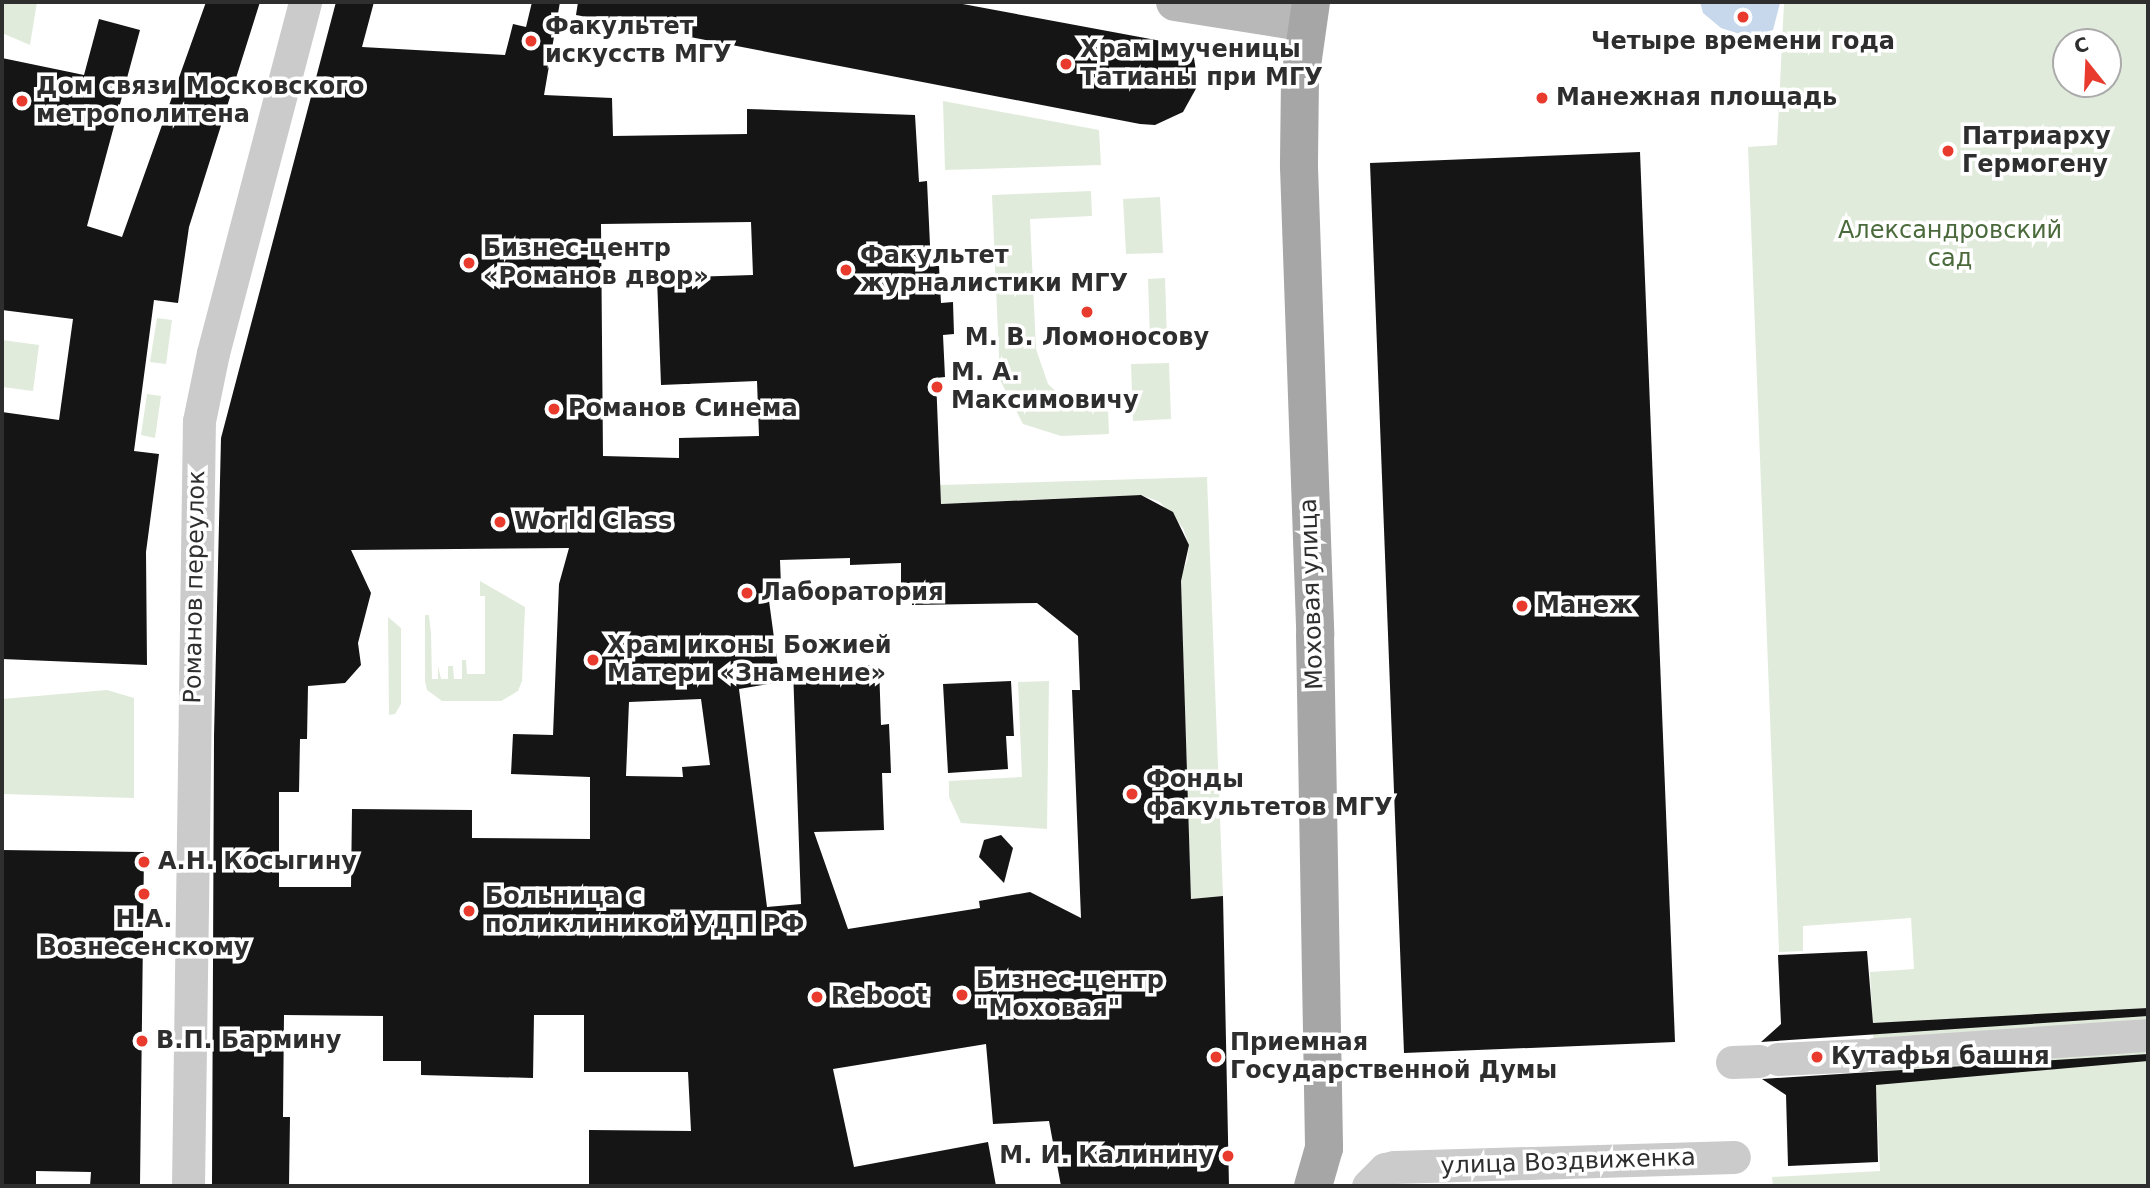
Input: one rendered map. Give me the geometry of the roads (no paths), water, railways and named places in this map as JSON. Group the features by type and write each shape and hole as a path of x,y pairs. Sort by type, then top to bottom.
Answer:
{"main road":[{"name":"Моховая улица","path":"1309,12 1299,167 1315,635 1324,1148 1313,1186"}],"street":[{"name":"Романов переулок","path":"188,1186 197,441 213,353 305,2"},
{"path":"1175,2 1309,12"},
{"path":"1756,1061 2148,1035"},
{"name":"улица Воздвиженка","path":"1368,1186 1385,1169 1394,1167 1734,1157"}],"water":[{"name":"Четыре времени года","path":"1700,2 1780,3 1773,30 1749,37 1721,28 1703,13"}],"place":[{"name":"Четыре времени года","path":"1743,17"},
{"name":"Факультет искусств МГУ","path":"531,41"},
{"name":"Храм мученицы Татианы при МГУ","path":"1066,64"},
{"name":"Манежная площадь","path":"1542,98"},
{"name":"Дом связи Московского метрополитена","path":"22,101"},
{"name":"Патриарху Гермогену","path":"1948,151"},
{"name":"Бизнес-центр «Романов двор»","path":"469,263"},
{"name":"Факультет журналистики МГУ","path":"846,270"},
{"name":"М. В. Ломоносову","path":"1087,312"},
{"name":"М. А. Максимовичу","path":"937,387"},
{"name":"Романов Синема","path":"554,409"},
{"name":"World Class","path":"500,522"},
{"name":"Лаборатория","path":"747,593"},
{"name":"Манеж","path":"1522,606"},
{"name":"Храм иконы Божией Матери «Знамение»","path":"593,660"},
{"name":"Фонды факультетов МГУ","path":"1132,794"},
{"name":"А.Н. Косыгину","path":"144,862"},
{"name":"Н.А. Вознесенскому","path":"144,894"},
{"name":"Больница с поликлиникой УДП РФ","path":"469,911"},
{"name":"Бизнес-центр \"Моховая\"","path":"962,995"},
{"name":"Reboot","path":"817,997"},
{"name":"В.П. Бармину","path":"142,1041"},
{"name":"Приемная Государственной Думы","path":"1216,1057"},
{"name":"Кутафья башня","path":"1817,1057"},
{"name":"М. И. Калинину","path":"1228,1156"}],"park label":[{"name":"Александровский сад","path":"1950,245"}]}
